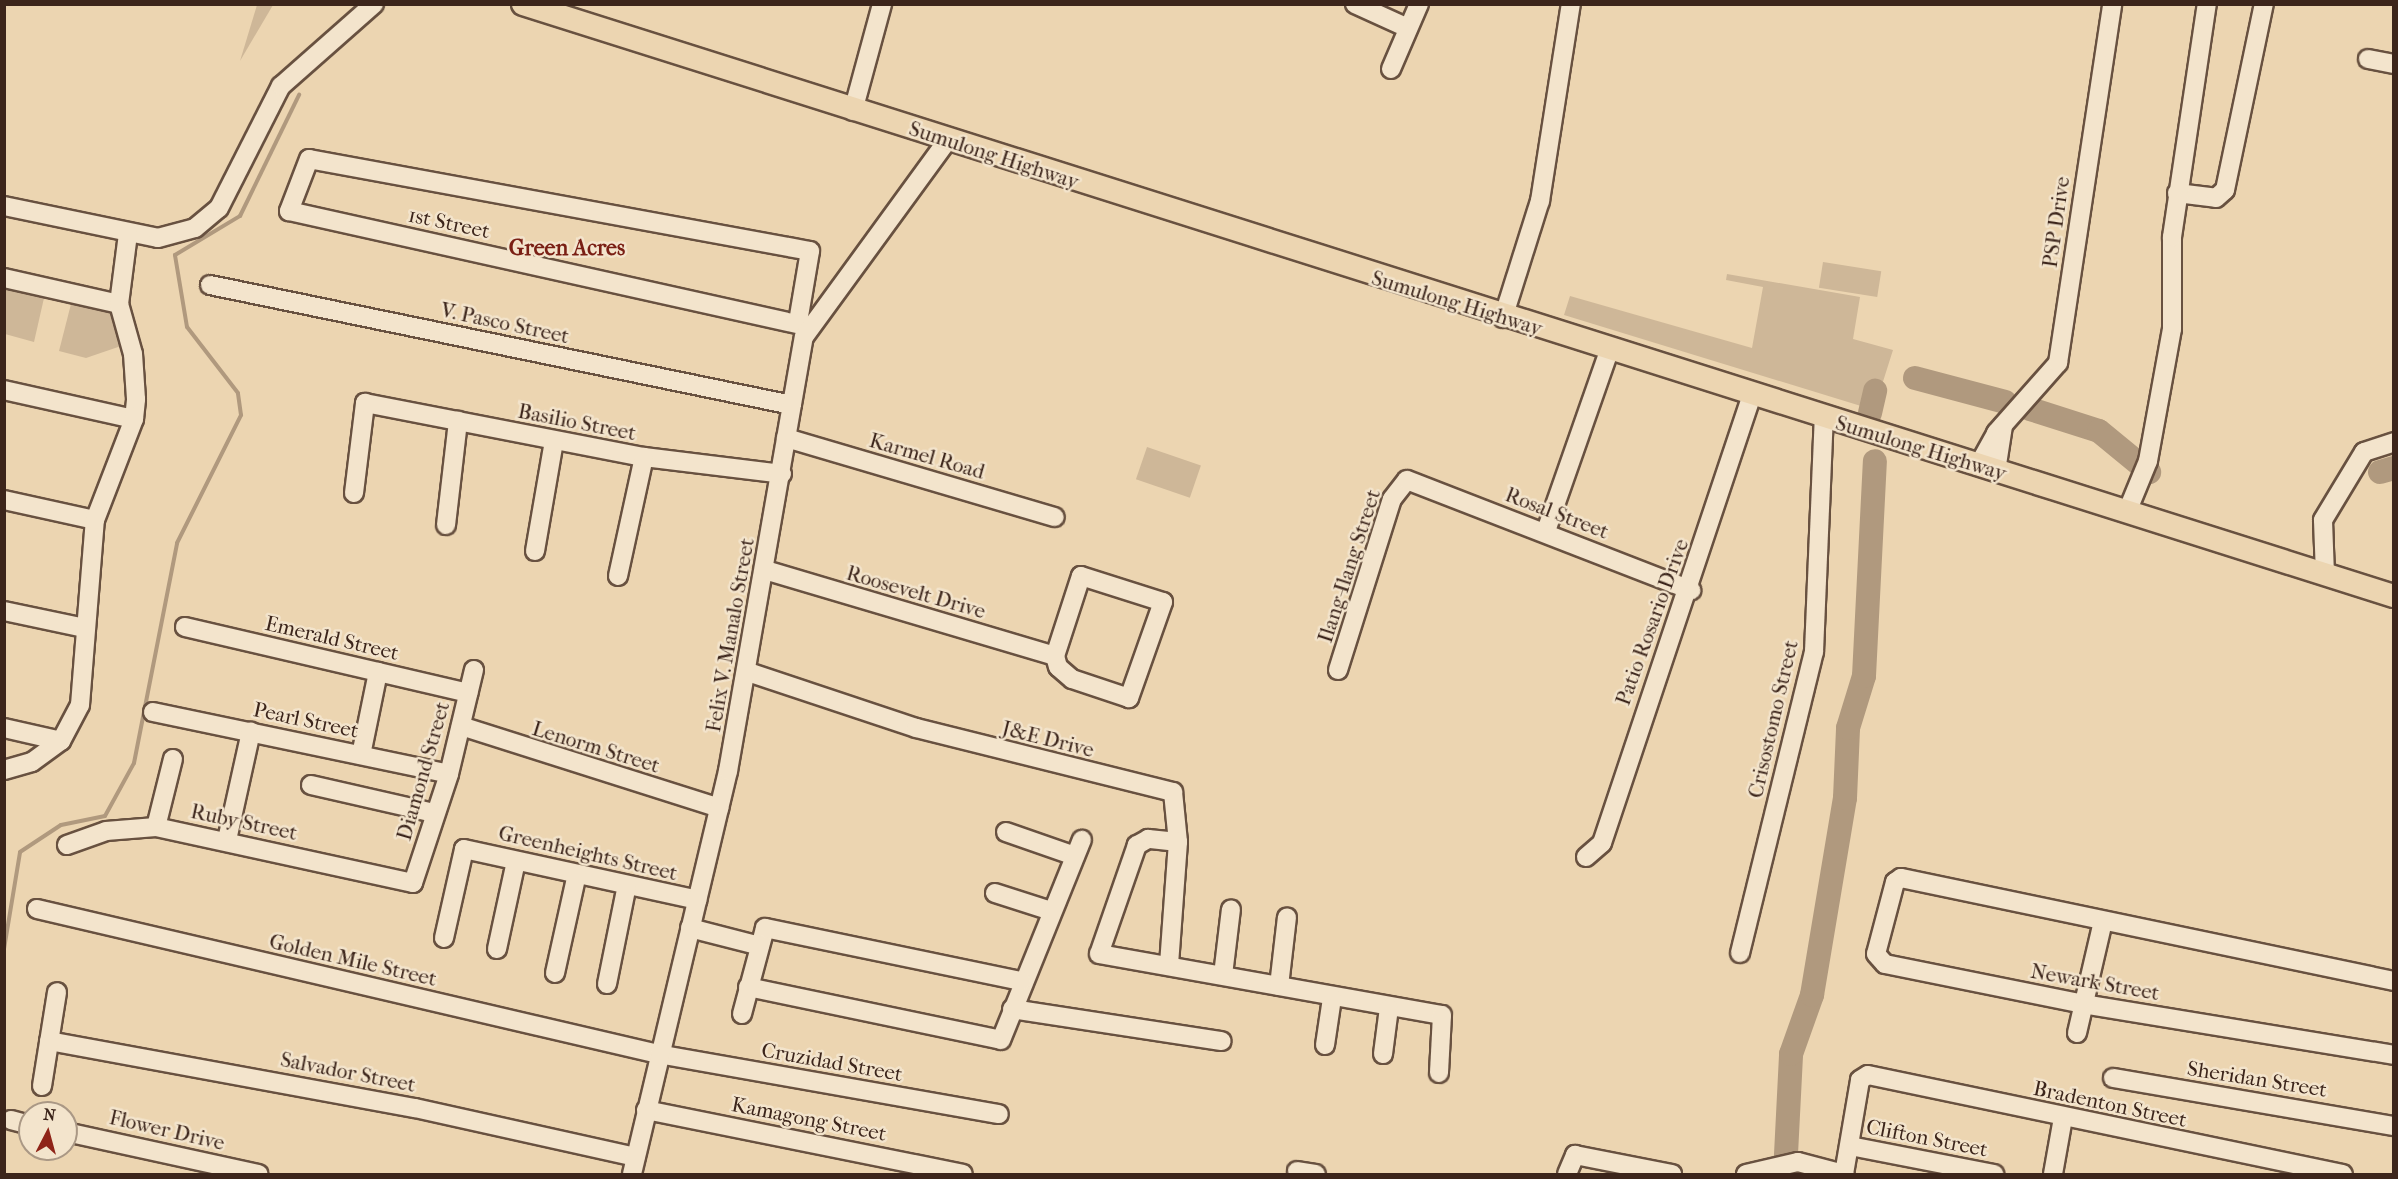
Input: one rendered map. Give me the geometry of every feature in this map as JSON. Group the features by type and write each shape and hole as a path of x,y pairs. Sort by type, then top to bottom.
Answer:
{"main road":[{"name":"Sumulong Highway","path":"523,4 1503,318 2394,596"}],"street":[{"path":"4,206 128,234 178,235 219,208 281,86 374,4"},
{"path":"853,111 882,4"},
{"path":"1355,4 1408,28"},
{"path":"1391,69 1419,4"},
{"path":"1503,318 1540,201 1572,4"},
{"name":"PSP Drive","path":"1987,469 2003,426 2058,363 2112,4"},
{"path":"2127,512 2145,468 2172,329 2177,193 2207,4"},
{"path":"2177,193 2216,198 2225,190 2264,4"},
{"path":"2368,59 2394,64"},
{"name":"Felix V. Manalo Street","path":"634,1166 658,1054 719,808 748,672 782,474 804,324 947,141"},
{"name":"1st Street","path":"309,159 810,251 804,324 289,211 309,159"},
{"path":"4,770 32,762 61,741 80,705 95,519 134,419 133,354 119,304 128,234"},
{"path":"4,278 119,304"},
{"name":"V. Pasco Street","path":"210,285 792,405"},
{"path":"1546,531 1609,351"},
{"path":"4,390 134,419"},
{"name":"Patio Rosario Drive","path":"1586,857 1602,843 1644,704 1691,590 1752,395"},
{"name":"Basilio Street","path":"354,493 365,403 644,457 782,474"},
{"name":"Crisostomo Street","path":"1740,953 1814,652 1824,418"},
{"path":"446,525 458,421"},
{"name":"Karmel Road","path":"786,438 1055,517"},
{"path":"535,551 554,441"},
{"path":"2325,575 2323,520 2364,452 2394,442"},
{"path":"618,576 644,457"},
{"name":"Rosal Street","path":"1407,480 1546,531 1691,590"},
{"name":"Ilang-Ilang Street","path":"1338,670 1392,499 1407,480"},
{"path":"4,500 95,519"},
{"name":"Roosevelt Drive","path":"765,570 1055,656"},
{"path":"1081,576 1162,602 1129,698 1072,679 1058,667 1055,656 1081,576"},
{"path":"4,610 85,628"},
{"name":"Emerald Street","path":"185,627 468,693"},
{"name":"Diamond Street","path":"413,883 434,813 449,774 474,670"},
{"path":"361,755 378,672"},
{"name":"J&E Drive","path":"748,672 916,728 1173,792 1178,842 1169,964"},
{"name":"Pearl Street","path":"153,712 449,774"},
{"name":"Lenorm Street","path":"461,726 719,808"},
{"path":"4,728 61,741"},
{"path":"227,840 251,732"},
{"path":"156,826 173,759"},
{"path":"311,785 434,813"},
{"name":"Ruby Street","path":"67,846 106,831 156,826 413,883"},
{"path":"747,987 1001,1040 1022,981 1079,848 1006,832"},
{"path":"1178,842 1149,839 1137,845 1098,950 1102,956 1169,964 1332,998 1442,1015 1439,1073"},
{"name":"Greenheights Street","path":"444,938 461,854 470,849 697,900"},
{"path":"496,949 516,861"},
{"path":"555,973 577,874"},
{"name":"Newark Street","path":"2103,921 1901,878 1894,882 1878,960 2083,1004 2394,1055"},
{"path":"608,984 627,885"},
{"path":"995,893 1052,911"},
{"name":"Golden Mile Street","path":"37,909 658,1054"},
{"path":"1223,975 1231,909"},
{"path":"1279,986 1287,917"},
{"path":"2077,1033 2103,921 2394,981"},
{"path":"690,928 760,946"},
{"path":"742,1014 747,987 765,928 1022,981"},
{"path":"42,1086 57,992"},
{"path":"1325,1045 1332,998"},
{"path":"1383,1054 1389,1008"},
{"path":"1012,1009 1222,1041"},
{"name":"Salvador Street","path":"49,1041 391,1103 634,1166"},
{"name":"Cruzidad Street","path":"658,1054 999,1114"},
{"name":"Bradenton Street","path":"1850,1146 1860,1080 1868,1075 2284,1170 2343,1174"},
{"name":"Sheridan Street","path":"2113,1078 2394,1126"},
{"name":"Kamagong Street","path":"646,1110 963,1174"},
{"path":"2053,1174 2063,1118"},
{"path":"11,1120 18,1122"},
{"name":"Flower Drive","path":"78,1135 258,1174"},
{"path":"1746,1174 1789,1162 1844,1174 1850,1146"},
{"name":"Clifton Street","path":"1850,1146 1994,1174"},
{"path":"1568,1174 1575,1155 1672,1174"},
{"path":"1297,1171 1316,1174"}],"shaded area":[{"path":"257,5 273,5 240,61"},
{"path":"1823,262 1881,271 1877,297 1819,288"},
{"path":"1727,274 1860,297 1853,339 1893,350 1874,410 1564,315 1570,296 1752,348 1763,287 1726,280"},
{"path":"5,288 44,298 34,342 5,334"},
{"path":"71,304 113,313 121,346 86,358 59,351"},
{"path":"1147,447 1201,466 1190,498 1136,479"}],"waterway":[{"path":"4,949 20,852 61,825 105,816 134,763 177,543 241,415 238,393 187,327 175,255 240,216 299,95"},
{"path":"1915,378 2005,402"},
{"path":"1870,413 1875,391"},
{"path":"2030,409 2099,431 2149,472"},
{"path":"1785,1174 1791,1054 1812,995 1845,798 1848,728 1864,676 1875,461"},
{"path":"2380,472 2394,468"}],"district":[{"name":"Green Acres","path":"567,249"}]}
